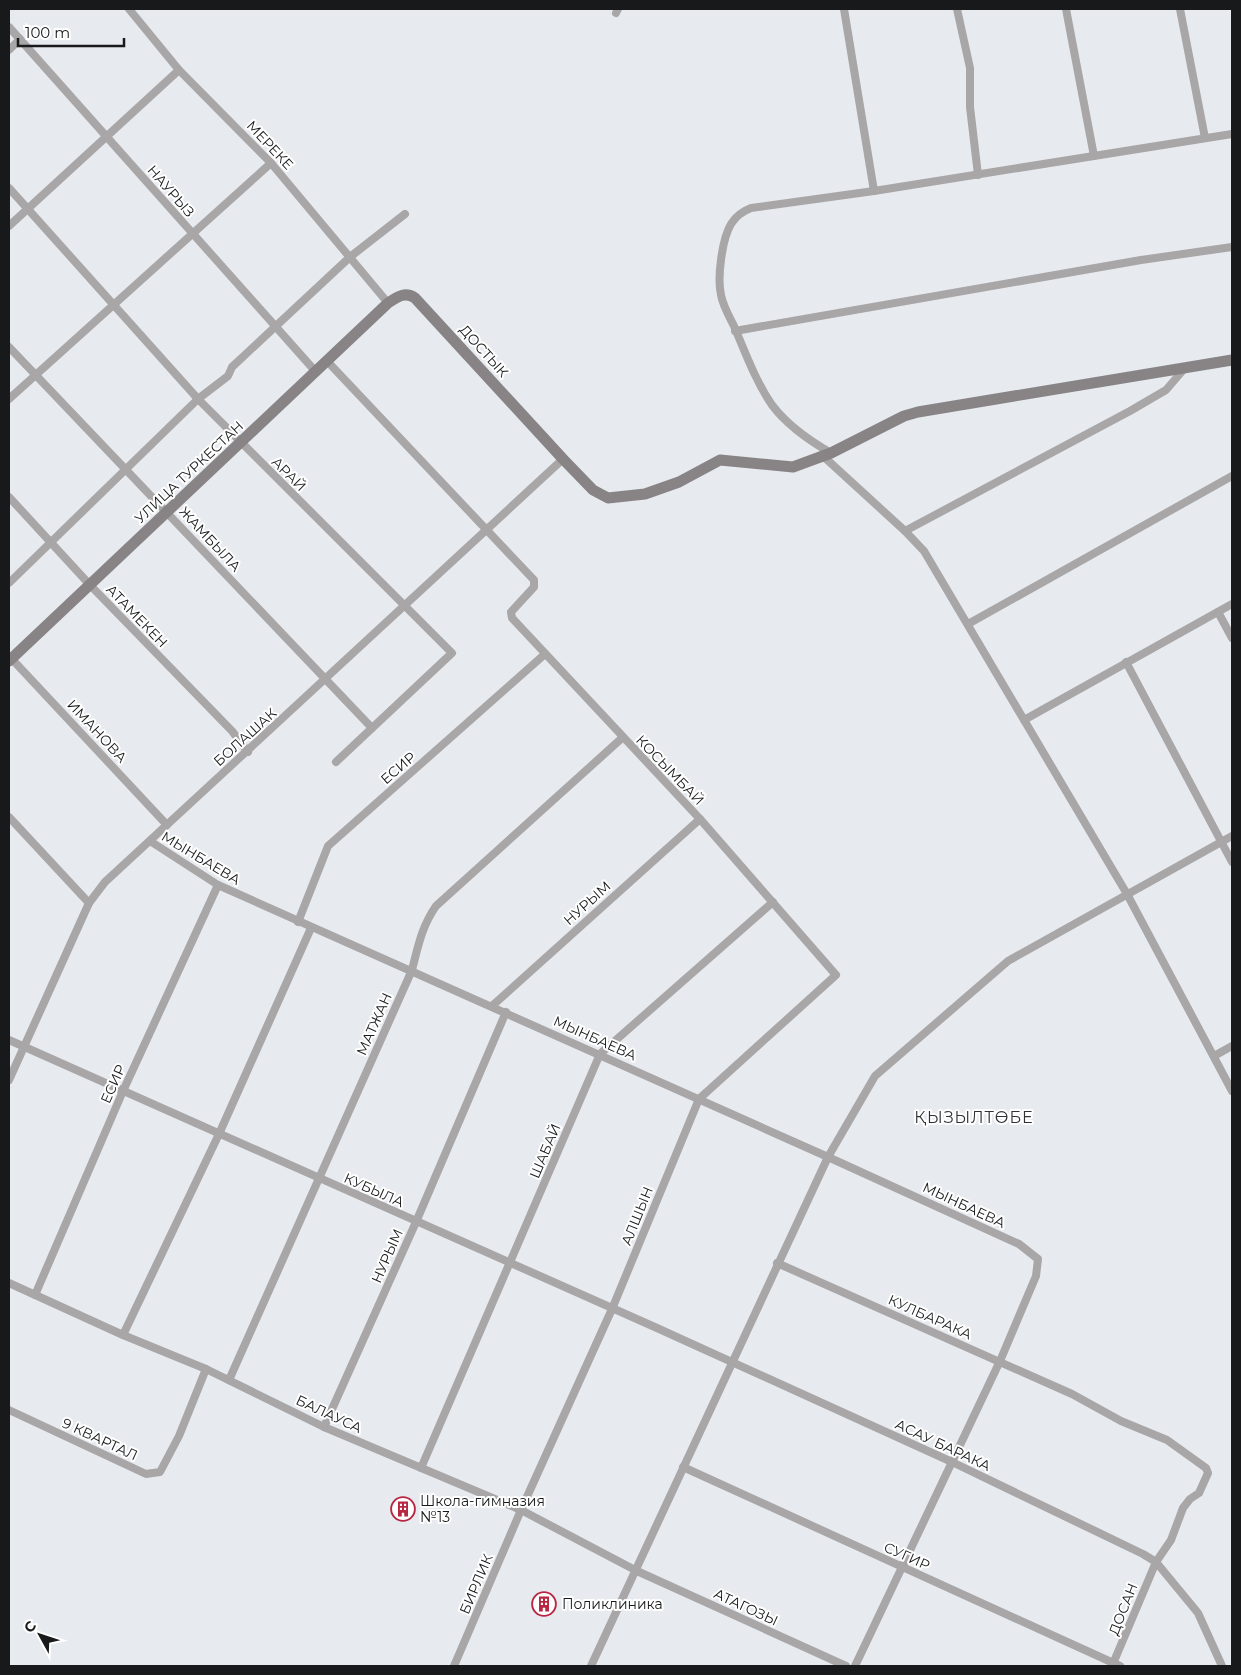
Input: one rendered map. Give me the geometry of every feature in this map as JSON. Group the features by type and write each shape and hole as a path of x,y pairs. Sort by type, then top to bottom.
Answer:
{"street":[{"name":"МЕРЕКЕ","path":"129,9 179,70 271,163 388,303"},
{"path":"844,9 874,191"},
{"path":"957,9 970,68 970,107 978,175"},
{"path":"1066,9 1094,156"},
{"path":"1180,9 1205,138"},
{"name":"НАУРЫЗ","path":"9,26 316,372"},
{"path":"9,50 20,39"},
{"path":"9,226 179,70"},
{"path":"1232,134 978,175 751,208 741,212 732,222 727,232 719,285 721,298 771,404 780,415 827,455 924,551 1127,894 1232,1091"},
{"path":"9,399 271,163"},
{"name":"АРАЙ","path":"9,188 198,399 452,653 336,762"},
{"path":"9,583 198,399 228,376 232,368 275,326 350,257 405,214"},
{"path":"736,331 1140,260 1232,247"},
{"name":"ДОСТЫК","path":"388,303 402,295 416,298 593,490 613,498 645,494 679,482 720,460 785,468 827,455 904,416 918,412 1232,360"},
{"name":"УЛИЦА ТУРКЕСТАН","path":"10,659 241,444 388,303"},
{"name":"ЖАМБЫЛА","path":"9,347 34,376 168,512 372,728"},
{"path":"327,361 487,530"},
{"path":"905,531 1144,403 1166,390 1184,369"},
{"name":"БОЛАШАК","path":"9,1080 89,903 105,882 326,680 563,459"},
{"path":"968,624 1232,476"},
{"name":"АТАМЕКЕН","path":"9,497 90,586 232,731 248,752"},
{"name":"КОСЫМБАЙ","path":"487,530 535,584 511,615 622,738 700,819 836,975"},
{"path":"1024,720 1232,604"},
{"path":"1218,612 1232,638"},
{"name":"ЕСИР","path":"298,922 328,846 545,654"},
{"name":"ИМАНОВА","path":"10,659 167,825"},
{"path":"1126,662 1232,862"},
{"name":"МАТЖАН","path":"229,1380 412,970 420,935 436,906 622,738"},
{"path":"9,817 89,903"},
{"name":"НУРЫМ","path":"492,1006 700,819"},
{"path":"591,1666 637,1571 730,1362 828,1157 875,1076 1008,961 1232,836"},
{"name":"МЫНБАЕВА","path":"150,841 218,885 600,1054 1019,1244 1033,1253 1038,1260 1036,1276 1000,1362"},
{"name":"ЕСИР","path":"35,1295 123,1091 218,885"},
{"name":"ШАБАЙ","path":"421,1468 600,1054 772,902"},
{"path":"123,1335 219,1134 312,928"},
{"name":"АЛШЫН","path":"521,1510 612,1309 699,1099 836,975"},
{"name":"НУРЫМ","path":"324,1427 416,1222 506,1012"},
{"name":"КУБЫЛА","path":"9,1040 730,1362"},
{"path":"1214,1056 1232,1046"},
{"name":"КУЛБАРАКА","path":"777,1263 1072,1394"},
{"name":"БАЛАУСА","path":"9,1283 123,1335 206,1368 324,1427 521,1510 637,1571"},
{"name":"АСАУ БАРАКА","path":"730,1362 952,1462 1156,1562 1198,1613 1222,1666"},
{"path":"855,1666 1000,1362"},
{"name":"9 КВАРТАЛ","path":"9,1410 146,1474 160,1472 179,1436 206,1368"},
{"name":"ДОСАН","path":"1072,1394 1121,1421 1167,1440 1206,1468 1208,1473 1205,1484 1199,1493 1190,1499 1183,1508 1171,1540 1156,1562 1116,1665"},
{"name":"СУГИР","path":"683,1467 1116,1665"},
{"name":"БИРЛИК","path":"454,1666 521,1510"},
{"name":"АТАГОЗЫ","path":"637,1571 846,1666"}],"place":[{"name":"Школа-гимназия №13","path":"403,1509"},
{"name":"Поликлиника","path":"544,1604"}],"district":[{"name":"ҚЫЗЫЛТӨБЕ","path":"974,1117"}]}
